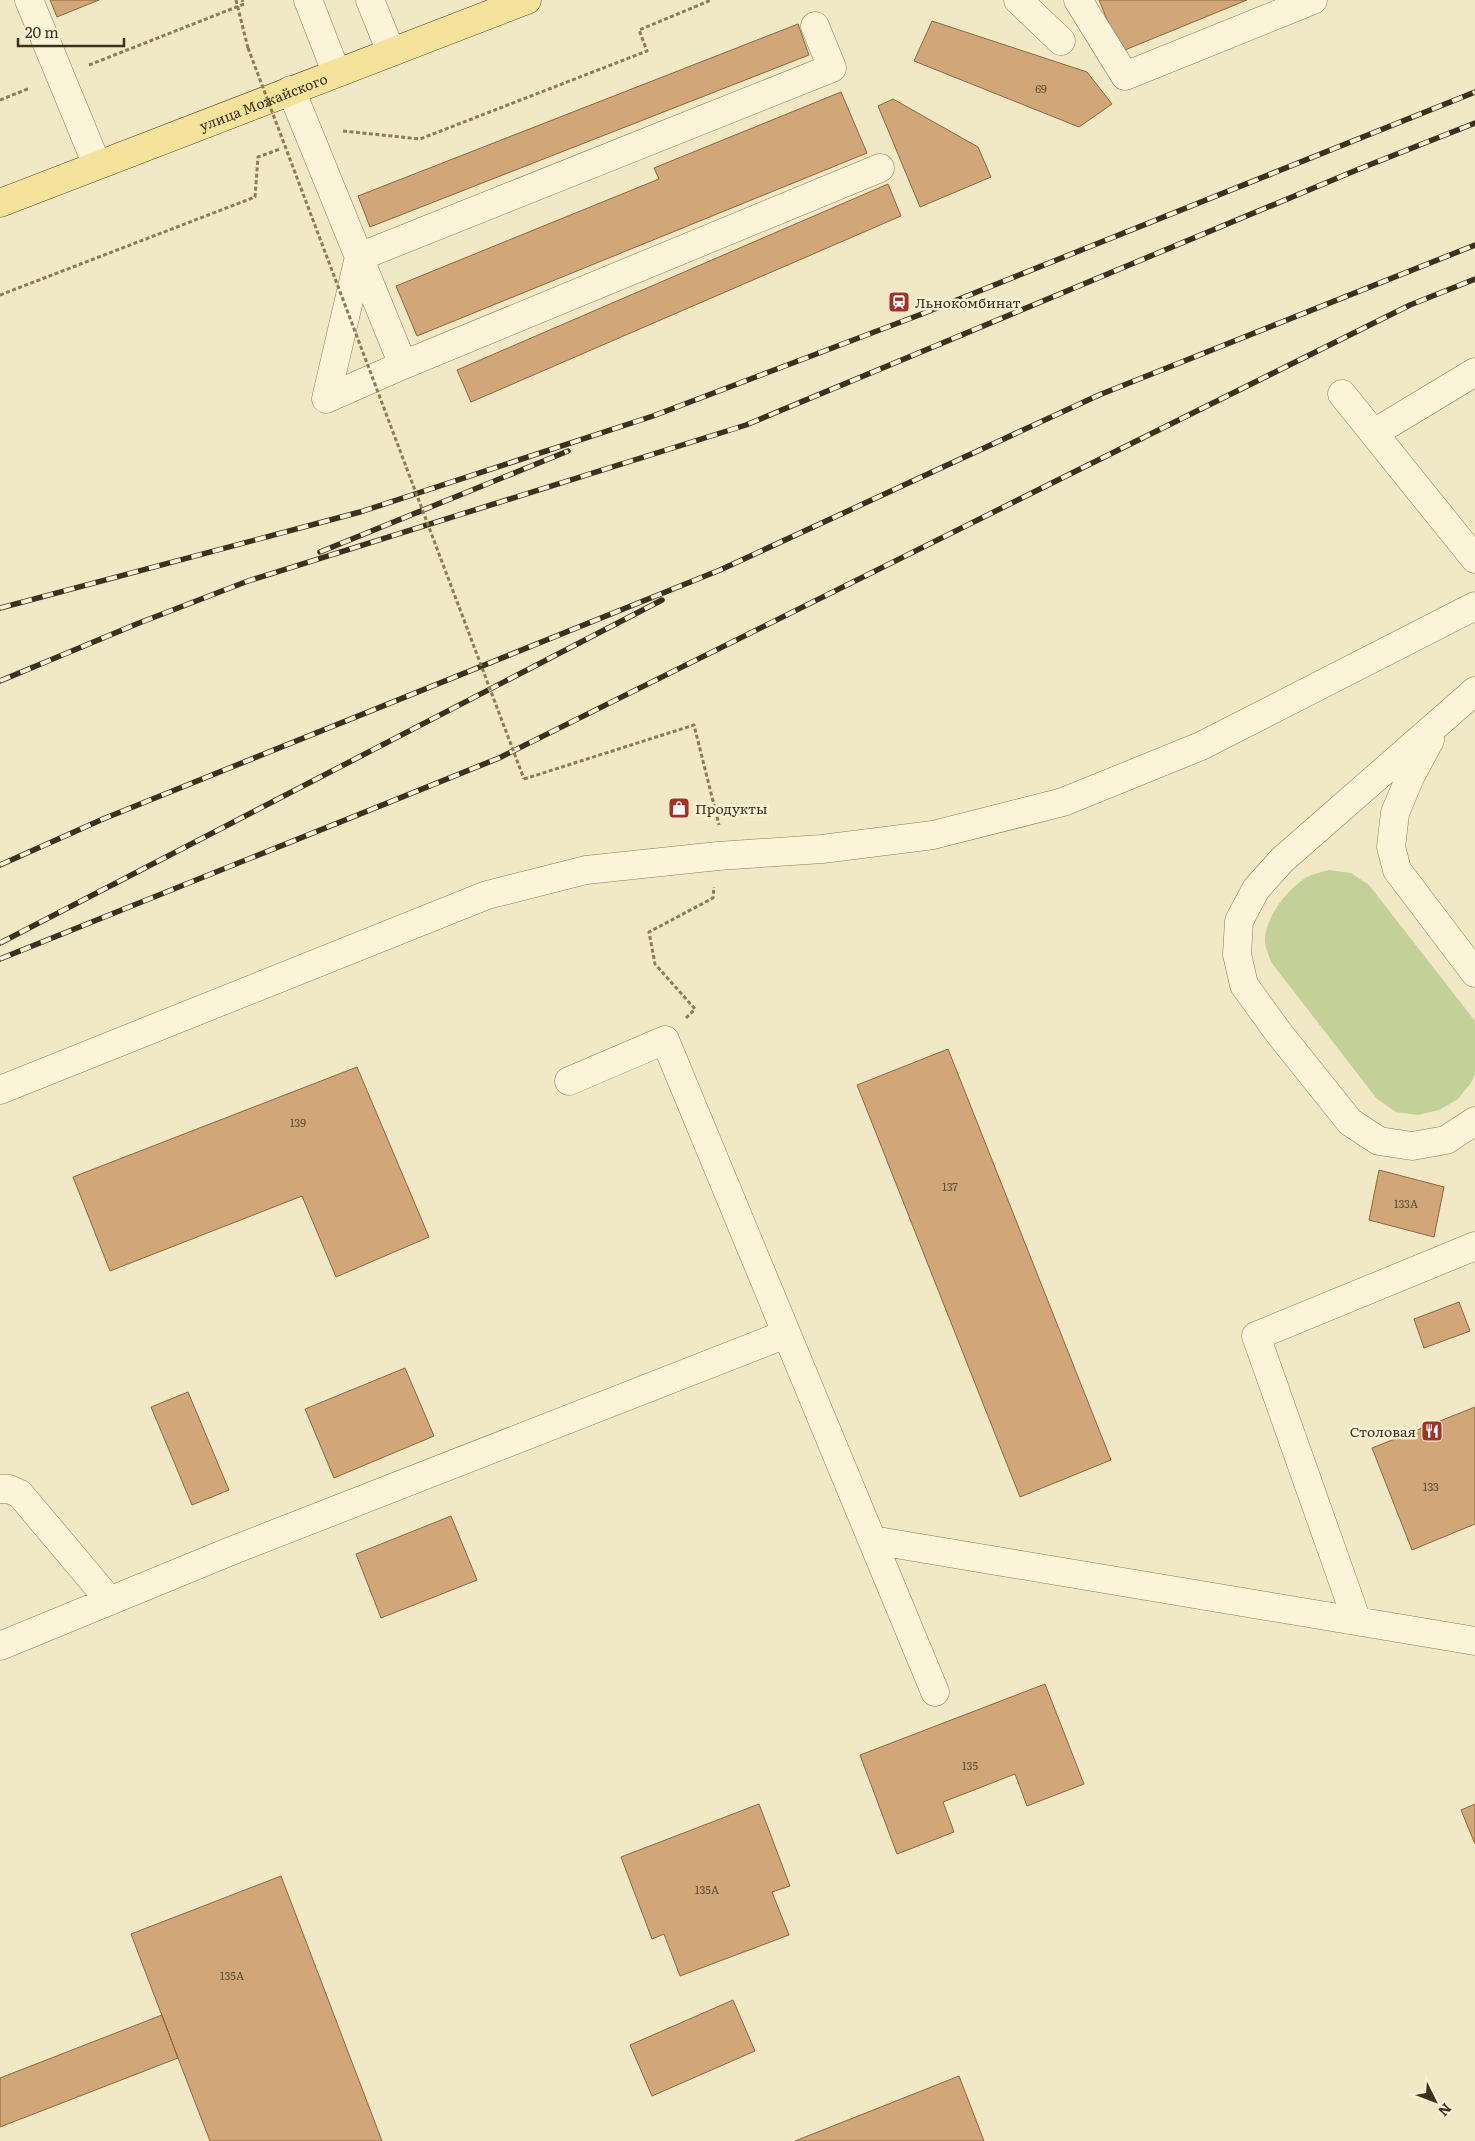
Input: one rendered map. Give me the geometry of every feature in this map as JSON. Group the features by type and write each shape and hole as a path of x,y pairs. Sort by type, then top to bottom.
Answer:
{"main road":[{"name":"улица Можайского","path":"0,203 97,164 527,0"}],"street":[{"path":"29,0 97,164"},
{"path":"308,0 336,72"},
{"path":"370,0 391,52"},
{"path":"1018,0 1061,41"},
{"path":"1078,0 1125,76 1313,0"},
{"path":"359,257 832,68 816,26"},
{"path":"291,90 403,365"},
{"path":"359,257 326,399 403,365 880,168"},
{"path":"1374,434 1475,372"},
{"path":"1342,394 1475,558"},
{"path":"0,1090 487,894 586,870 718,856 822,849 933,835 1063,802 1201,746 1475,606"},
{"path":"1475,691 1282,860 1256,889 1240,920 1237,954 1244,985 1278,1032 1350,1122 1379,1141 1412,1146 1446,1140 1475,1121"},
{"path":"1439,724 1410,777 1395,813 1391,847 1397,870 1475,973"},
{"path":"569,1081 665,1040 934,1692"},
{"path":"1357,1622 1256,1336 1475,1246"},
{"path":"0,1646 231,1551 786,1334"},
{"path":"0,1489 9,1489 20,1494 110,1602"},
{"path":"872,1540 1475,1641"}],"path":[{"path":"236,0 248,48 524,779 694,724"},
{"path":"0,100 244,4 242,0"},
{"path":"0,296 255,197 258,158 310,136 328,130 420,139 647,51 639,30 711,0"}],"green space":[{"path":"1329,870 1351,873 1369,885 1475,1021 1475,1074 1471,1083 1458,1099 1439,1110 1418,1115 1396,1112 1377,1099 1271,962 1265,943 1266,934 1268,924 1279,904 1303,880 1311,875"}],"building":[{"path":"50,0 99,0 57,17"},
{"path":"1099,0 1247,0 1120,52"},
{"path":"932,21 1087,72 1112,104 1079,127 914,61"},
{"path":"798,24 809,55 370,227 358,196"},
{"path":"841,92 867,153 417,336 396,286 659,179 654,168"},
{"path":"893,99 978,147 991,177 920,207 878,106"},
{"path":"888,184 901,216 471,402 457,370"},
{"path":"948,1049 1111,1460 1020,1497 857,1085"},
{"path":"357,1067 429,1237 336,1277 302,1196 110,1271 73,1177"},
{"path":"1379,1170 1444,1187 1434,1237 1369,1220"},
{"path":"1459,1302 1470,1331 1424,1348 1414,1319"},
{"path":"405,1368 434,1436 334,1478 305,1409"},
{"path":"188,1392 229,1490 192,1505 151,1407"},
{"path":"1475,1407 1475,1524 1412,1550 1372,1448"},
{"path":"451,1516 477,1580 381,1618 356,1554"},
{"path":"1045,1684 1084,1784 1027,1806 1015,1774 943,1802 954,1832 897,1854 860,1755"},
{"path":"759,1804 790,1886 772,1892 789,1935 680,1976 664,1934 652,1939 621,1857"},
{"path":"1475,1804 1475,1844 1461,1810"},
{"path":"281,1876 382,2141 210,2141 178,2058 131,1934"},
{"path":"733,2000 755,2051 652,2096 630,2045"},
{"path":"162,2015 178,2058 0,2127 0,2078"},
{"path":"959,2076 984,2141 795,2141"}],"railway":[{"path":"0,608 360,512 653,416 927,312 1475,92"},
{"path":"0,681 139,623 248,581 746,425 1359,169 1475,123"},
{"path":"0,865 103,819 720,570 1099,395 1475,245"},
{"path":"0,959 499,758 1410,305 1475,279"},
{"path":"320,552 568,451"},
{"path":"0,943 662,600"}],"place":[{"name":"Льнокомбинат","path":"899,302"},
{"name":"Продукты","path":"679,808"},
{"name":"Столовая","path":"1432,1431"}]}
